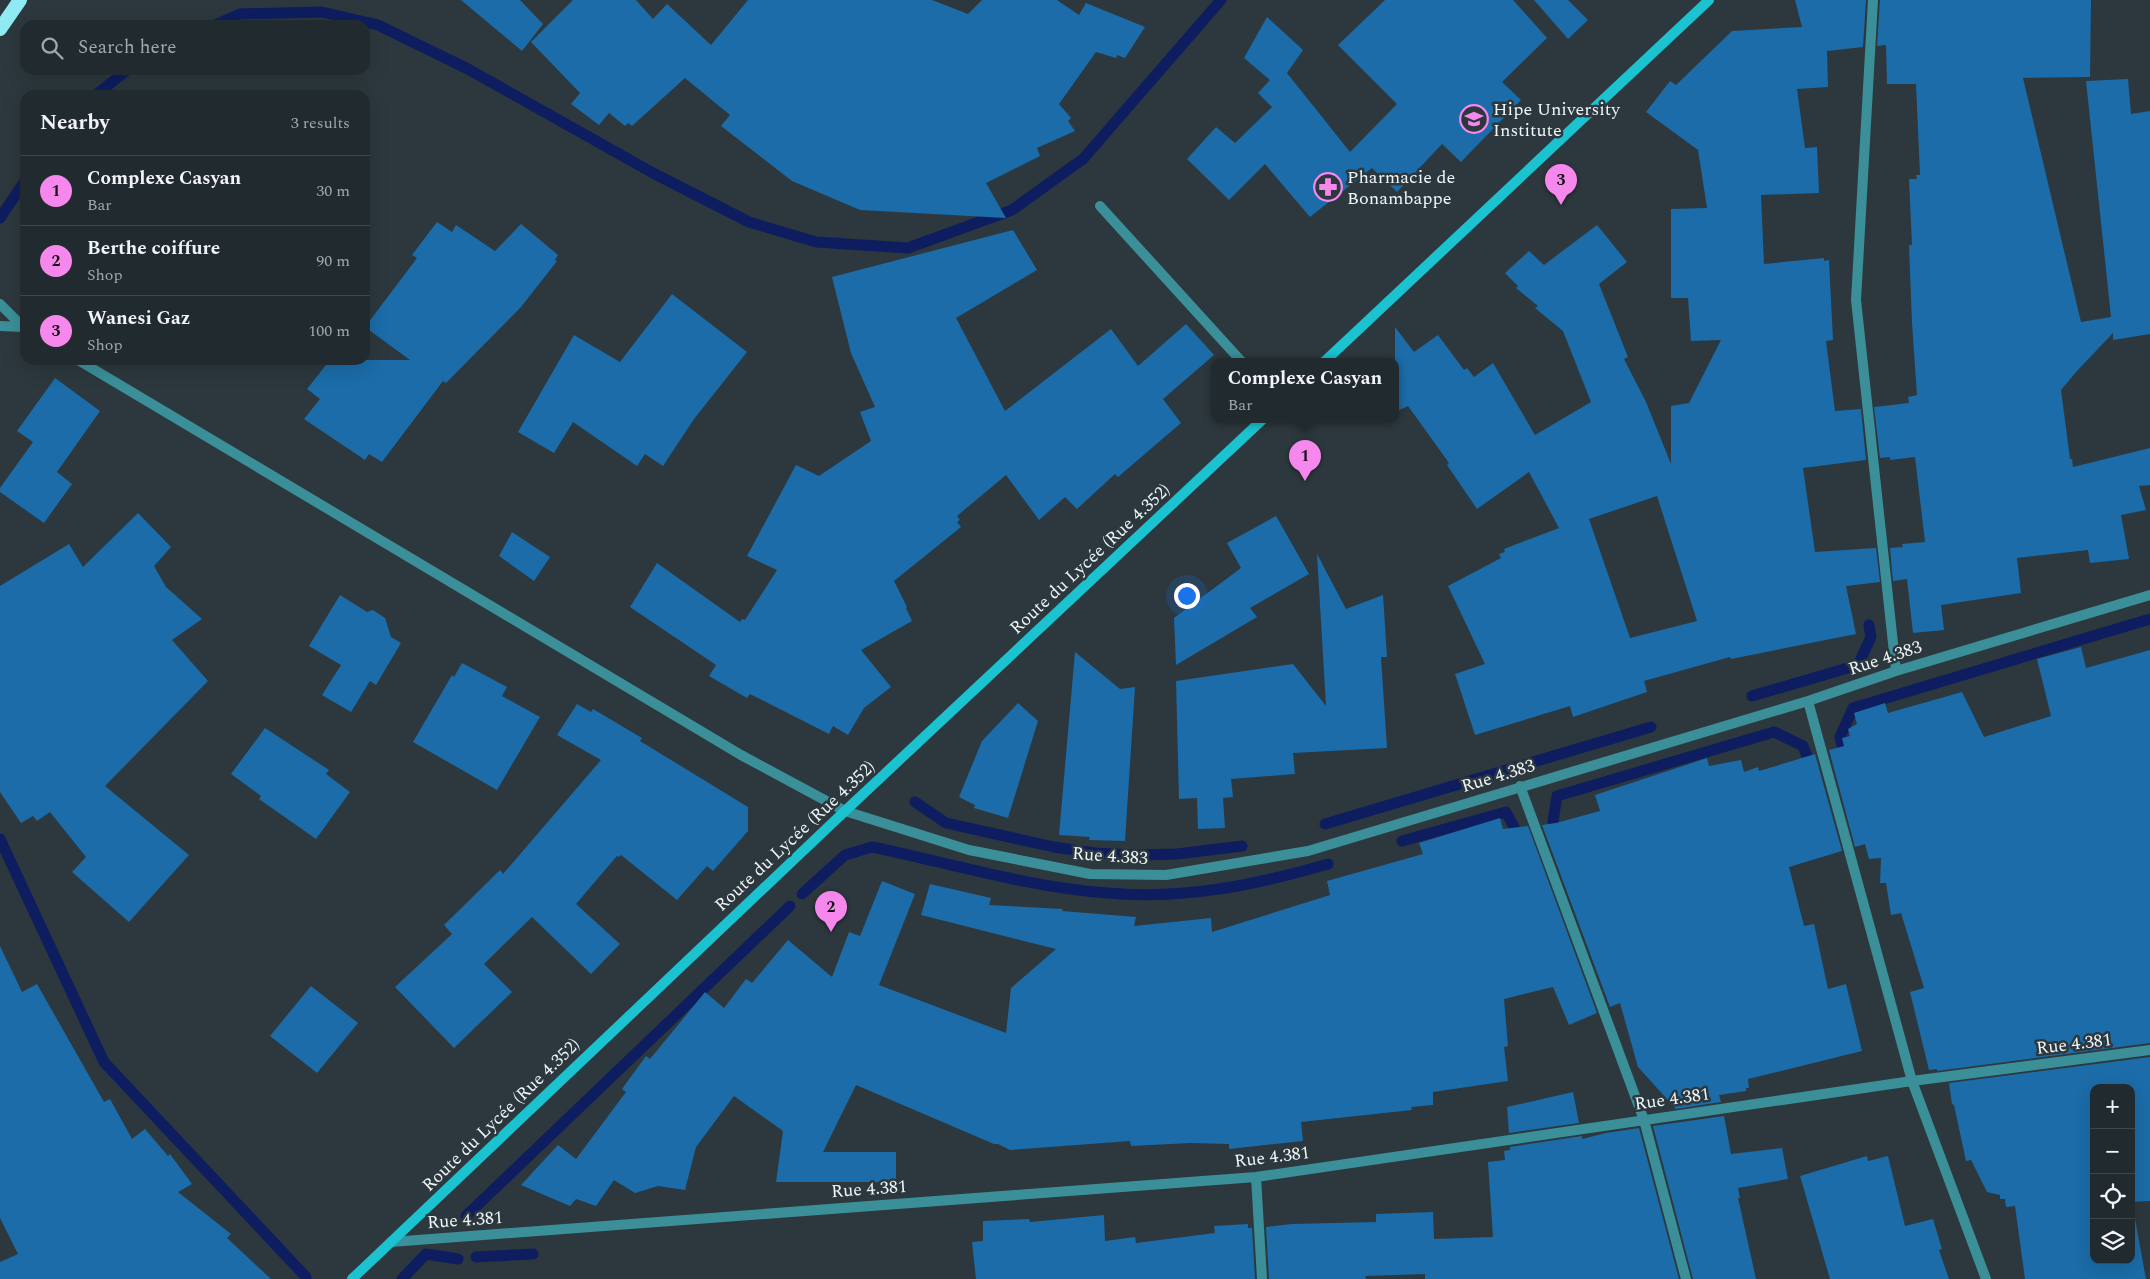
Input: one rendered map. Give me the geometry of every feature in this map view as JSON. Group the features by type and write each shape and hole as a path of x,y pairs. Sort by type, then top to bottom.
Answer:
{"highway":[{"path":"0,29 20,0"}],"main road":[{"path":"1328,358 1710,0"},
{"name":"Route du Lycée (Rue 4.352)","path":"352,1279 845,811 1259,423"}],"street":[{"path":"1873,0 1856,300 1896,671"},
{"path":"1100,206 1238,358"},
{"path":"0,304 20,325"},
{"path":"0,326 20,328"},
{"name":"Rue 4.383","path":"86,365 741,754 845,811 969,850 1090,874 1166,875 1308,850 1808,701 1896,671 2150,595"},
{"path":"1808,701 1912,1081 1986,1279"},
{"path":"1520,786 1644,1120 1686,1279"},
{"name":"Rue 4.381","path":"391,1242 1256,1177 1912,1081 2150,1050"},
{"path":"1256,1177 1262,1279"}],"building":[{"path":"461,0 520,0 543,24 522,51"},
{"path":"573,0 636,0 653,19 667,4 711,45 748,0 932,0 968,14 982,0 1057,0 1079,15 1086,3 1145,27 1125,58 1117,55 1116,58 1096,52 1059,104 1071,118 1068,121 1075,131 1037,148 1040,156 986,183 1006,218 860,210 792,181 721,126 730,115 685,78 632,126 628,123 625,126 609,113 599,125 571,104 580,93 531,42"},
{"path":"1385,0 1513,0 1547,38 1502,82 1521,100 1461,162 1442,144 1397,192 1372,168 1310,217 1265,164 1229,200 1187,159 1216,127 1235,143 1272,107 1258,93 1270,80 1244,58 1267,17 1303,50 1287,73 1350,152 1397,104 1338,45"},
{"path":"1534,0 1568,0 1588,20 1568,39"},
{"path":"1795,0 1866,0 1863,47 1827,51 1828,87 1797,89 1805,148 1817,147 1819,193 1761,195 1764,264 1824,258 1824,261 1829,260 1833,340 1826,341 1835,411 1861,409 1866,460 1803,468 1815,552 1876,548 1880,582 1846,586 1856,634 1731,659 1730,657 1644,681 1647,692 1573,717 1570,706 1475,735 1455,674 1485,664 1448,586 1501,558 1499,554 1505,552 1504,549 1559,528 1529,472 1477,509 1447,465 1449,463 1408,406 1399,410 1399,358 1395,358 1395,327 1414,352 1438,335 1464,370 1467,368 1474,377 1493,363 1535,435 1591,402 1563,331 1535,308 1538,306 1516,288 1518,286 1505,273 1529,251 1544,265 1597,225 1627,262 1599,284 1628,357 1624,359 1646,402 1671,464 1671,406 1689,403 1721,340 1691,341 1688,298 1671,298 1671,209 1707,208 1698,150 1646,112 1670,81 1676,85 1732,31 1802,27","holes":["1657,496 1697,621 1630,638 1589,519"]},
{"path":"1880,0 2091,0 2090,77 2023,78 2081,322 2111,317 2086,81 2128,79 2131,114 2150,111 2150,334 2113,340 2113,333 2061,390 2070,459 2072,459 2073,467 2150,448 2150,485 2139,486 2146,510 2121,515 2129,559 2090,563 2088,550 2017,558 2021,593 1941,605 1944,630 1913,633 1907,579 1893,581 1890,548 1903,547 1902,544 1925,542 1915,457 1890,460 1890,457 1880,458 1874,407 1909,403 1908,397 1917,395 1909,245 1912,245 1909,179 1917,179 1916,175 1920,175 1916,84 1887,84 1886,45 1877,46"},
{"path":"437,222 452,232 456,225 495,251 521,224 558,255 555,260 557,261 521,307 446,383 443,381 382,462 369,454 365,460 304,419 320,399 307,389 326,365 370,365 370,360 410,360 370,331 370,320 417,258 412,255"},
{"path":"1013,230 1037,270 956,318 1005,411 1111,329 1138,366 1186,324 1214,355 1163,399 1181,423 1118,477 1115,474 1077,509 1065,497 1039,520 1006,475 957,516 960,520 957,522 961,527 894,581 912,621 861,650 891,687 864,708 848,735 833,726 829,734 750,694 747,698 709,676 716,665 630,607 657,563 740,622 742,619 745,620 777,570 747,556 796,465 819,476 871,441 860,412 875,407 851,353 832,277"},
{"path":"672,294 747,352 694,419 663,466 645,454 637,466 573,422 554,453 518,432 574,335 620,362"},
{"path":"55,378 100,411 57,472 72,484 44,523 0,492 0,488 33,442 17,431"},
{"path":"138,513 171,547 154,566 166,587 202,619 172,640 208,681 105,786 189,855 129,922 72,872 86,857 50,812 37,821 33,816 21,823 0,792 0,586 69,544 83,567"},
{"path":"1276,516 1309,574 1250,608 1257,617 1176,665 1174,618 1241,568 1227,543"},
{"path":"512,532 550,557 534,581 499,556"},
{"path":"1317,554 1346,609 1383,595 1387,657 1381,657 1387,748 1293,753 1295,774 1231,779 1233,797 1223,798 1225,828 1198,829 1197,798 1179,799 1176,681 1293,664 1326,706"},
{"path":"340,595 367,612 373,610 385,618 391,637 401,643 376,685 370,681 351,712 322,695 341,665 309,646"},
{"path":"2081,647 2086,668 2150,650 2150,1043 1937,1071 1937,1069 1929,1070 1910,992 1924,988 1901,913 1891,915 1886,883 1880,883 1881,858 1869,859 1865,844 1855,847 1829,750 1844,746 1842,738 1850,736 1848,729 1857,724 1854,713 1885,703 1888,713 1962,692 1984,737 2051,716 2037,659"},
{"path":"1075,652 1120,689 1135,687 1125,841 1089,840 1090,837 1059,835"},
{"path":"462,663 507,687 502,696 540,717 497,790 413,742 452,675 454,677"},
{"path":"1018,703 1038,721 1008,818 974,808 975,805 959,797 982,741"},
{"path":"577,704 591,712 593,709 642,738 640,741 748,807 748,831 713,871 707,866 677,900 621,855 617,856 576,904 620,944 591,974 532,917 484,964 512,992 454,1048 395,987 452,934 444,925 500,870 503,874 601,760 557,735"},
{"path":"265,728 329,770 326,774 350,792 316,839 259,799 261,796 231,774"},
{"path":"1815,754 1842,851 1789,867 1804,926 1814,924 1828,989 1846,984 1862,1051 1748,1079 1749,1088 1746,1088 1746,1091 1719,1095 1721,1102 1676,1109 1638,1067 1620,1003 1610,1007 1542,825 1600,811 1595,795 1707,758 1709,766 1741,760 1744,772 1758,767 1759,771"},
{"path":"1500,818 1503,829 1528,826 1597,1013 1569,1025 1553,987 1504,999 1508,1046 1504,1047 1508,1081 1433,1092 1433,1105 1411,1107 1412,1110 1301,1122 1303,1141 1229,1149 1229,1144 1190,1143 1131,1146 1130,1141 1010,1150 856,1085 823,1152 896,1152 896,1182 776,1182 783,1131 734,1096 696,1147 685,1190 658,1186 635,1193 614,1180 596,1206 576,1199 570,1206 521,1185 558,1145 576,1159 626,1092 622,1089 646,1056 650,1059 705,992 724,1008 746,979 752,983 788,940 832,977 849,932 860,936 882,881 915,894 879,985 1006,1033 1011,988 1056,949 921,915 930,884 991,898 989,905 1063,909 1062,911 1136,917 1134,926 1211,918 1212,932 1330,895 1327,881 1423,854 1419,843"},
{"path":"0,946 22,992 37,984 104,1102 110,1099 132,1139 145,1129 168,1156 170,1154 192,1184 178,1192 231,1234 227,1238 271,1279 0,1279 0,1262 18,1254 0,1218"},
{"path":"311,986 358,1023 317,1073 270,1036"},
{"path":"2150,1057 2150,1201 2135,1202 2135,1084 2090,1084 2090,1264 2135,1264 2135,1218 2146,1279 2025,1279 2015,1206 2006,1207 2005,1199 2000,1199 2000,1195 1987,1192 1971,1160 1966,1161 1954,1105 1952,1104 1949,1083"},
{"path":"1573,1092 1579,1123 1509,1133 1507,1107"},
{"path":"1724,1116 1731,1154 1782,1148 1788,1179 1738,1188 1740,1198 1738,1198 1756,1279 1693,1279 1653,1126"},
{"path":"1639,1128 1679,1279 1425,1279 1425,1274 1365,1276 1366,1279 1269,1279 1266,1227 1292,1224 1376,1222 1376,1214 1433,1212 1434,1239 1493,1237 1488,1162 1505,1160 1504,1151 1510,1150 1510,1147 1582,1136 1582,1139"},
{"path":"1867,1156 1868,1161 1888,1156 1905,1226 1933,1219 1942,1249 1939,1250 1949,1279 1830,1279 1800,1176"},
{"path":"1104,1215 1105,1241 1135,1237 1136,1243 1215,1233 1214,1226 1248,1224 1248,1228 1252,1228 1255,1279 976,1279 972,1242 983,1241 983,1221 1029,1219 1030,1222"}],"waterway":[{"path":"370,23 378,25 468,69 653,173 749,222 816,242 908,248 1012,210 1083,159 1221,0"},
{"path":"226,20 240,14 322,12 356,20"},
{"path":"102,90 121,75"},
{"path":"0,218 20,188"},
{"path":"1846,760 1840,737 1853,708 2150,619"},
{"path":"1752,696 1858,665 1871,637 1869,625"},
{"path":"1325,824 1651,727"},
{"path":"1557,838 1553,821 1557,796 1774,732 1803,746 1812,769"},
{"path":"915,802 946,823 1054,847 1095,853 1177,854 1242,846"},
{"path":"1402,841 1506,812 1521,840"},
{"path":"0,839 104,1062 306,1277"},
{"path":"802,894 845,855 872,847 1048,886 1135,895 1219,889 1301,872 1328,864"},
{"path":"466,1216 790,906"},
{"path":"402,1279 426,1254 458,1259"},
{"path":"476,1257 533,1254"}],"place":[{"name":"Hipe University Institute","path":"1474,119"},
{"name":"Pharmacie de Bonambappe","path":"1328,187"},
{"name":"Wanesi Gaz","path":"1561,205"},
{"name":"Complexe Casyan","path":"1305,481"},
{"name":"Berthe coiffure","path":"831,932"}]}
